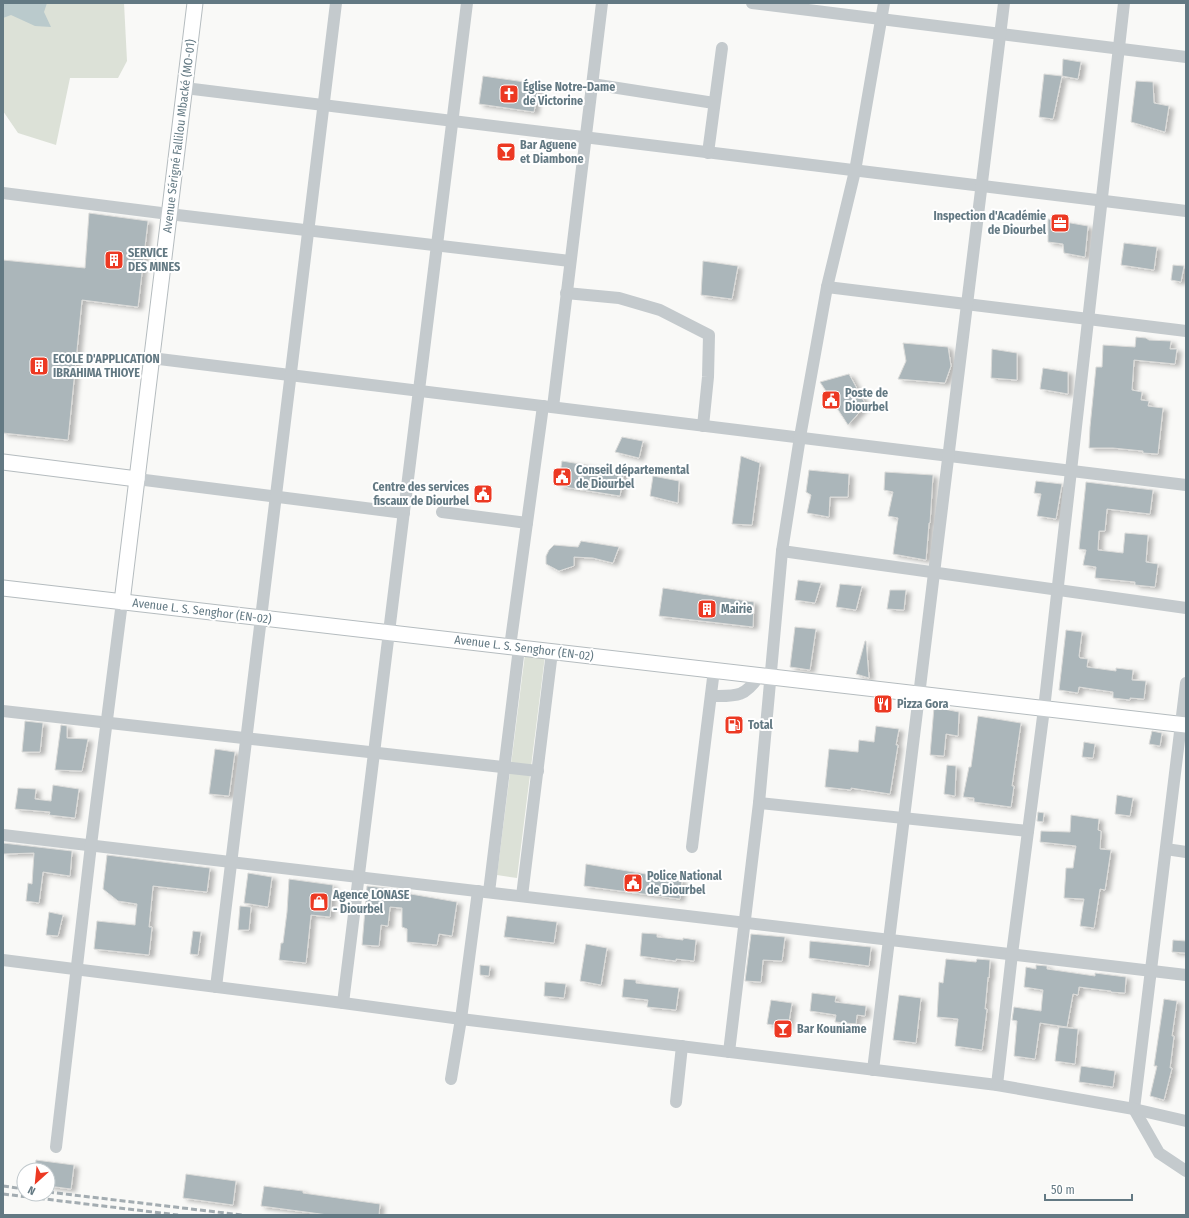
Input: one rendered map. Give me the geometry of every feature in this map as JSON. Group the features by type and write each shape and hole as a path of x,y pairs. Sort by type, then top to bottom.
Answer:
{"main road":[{"name":"Avenue Sérigné Fallilou Mbacké (MO-01)","path":"122,602 195,3"},
{"path":"3,462 137,479"},
{"name":"Avenue L. S. Senghor (EN-02)","path":"3,588 1184,725"}],"street":[{"path":"216,987 336,3"},
{"path":"343,1003 467,3"},
{"path":"451,1078 484,892 504,767 514,647 528,523 566,293 602,3"},
{"path":"752,3 797,6 882,19 1186,57"},
{"path":"729,1052 758,804 765,676 782,551 800,438 827,287 855,171 884,3"},
{"path":"873,1070 1004,3"},
{"path":"997,1086 1012,954 1058,590 1124,3"},
{"path":"708,152 722,48"},
{"path":"592,84 714,103"},
{"path":"185,88 1186,212"},
{"path":"3,193 308,231 570,261"},
{"path":"827,287 1186,331"},
{"path":"566,293 619,298 660,310 709,335 708,377 703,426"},
{"path":"151,358 1186,485"},
{"path":"137,479 404,513"},
{"path":"442,512 528,523"},
{"path":"782,551 1186,608"},
{"path":"56,1147 91,845 122,602"},
{"path":"522,896 552,652"},
{"path":"692,847 714,670"},
{"path":"711,696 736,696 745,692 765,676"},
{"path":"1186,683 1184,725 1166,849 1134,1109 1159,1153 1186,1171"},
{"path":"3,711 538,771"},
{"path":"758,804 1028,831"},
{"path":"3,835 1186,975"},
{"path":"1166,849 1186,852"},
{"path":"3,960 997,1086 1134,1109 1186,1121"},
{"path":"676,1102 682,1046"}],"shaded area":[{"path":"3,3 124,3 127,61 118,78 70,78 56,145 18,133 3,111"},
{"path":"3,3 47,3 44,12 51,27 35,26 11,15 3,18"},
{"path":"525,654 545,656 517,878 497,875"}],"building":[{"path":"1063,59 1081,62 1078,79 1062,76"},
{"path":"1044,74 1062,76 1053,119 1039,117"},
{"name":"Église Notre-Dame de Victorine","path":"483,76 539,84 534,112 479,104"},
{"path":"1136,81 1153,82 1154,103 1169,106 1165,132 1131,122"},
{"name":"ECOLE D'APPLICATION IBRAHIMA THIOYE","path":"89,213 148,221 138,307 82,300 68,440 3,433 3,260 85,268"},
{"path":"1048,219 1088,226 1085,257 1064,253 1063,244 1048,242"},
{"path":"1124,243 1157,247 1154,270 1121,265"},
{"path":"703,261 738,266 732,299 701,295"},
{"path":"1173,265 1184,266 1181,282 1171,280"},
{"path":"1136,337 1146,338 1149,340 1171,341 1170,349 1177,349 1175,364 1134,360 1132,390 1142,392 1141,400 1149,401 1148,406 1163,408 1158,454 1113,448 1089,448 1096,367 1102,367 1103,345 1135,347"},
{"path":"903,343 948,347 951,366 945,383 898,379 906,361"},
{"path":"992,349 1017,353 1017,380 991,378"},
{"path":"1043,368 1068,372 1068,394 1040,389"},
{"path":"849,374 866,405 848,425 820,382"},
{"path":"622,437 643,441 639,458 615,452"},
{"path":"741,456 760,463 752,525 732,524"},
{"path":"562,461 624,471 620,496 558,486"},
{"path":"809,470 849,474 848,497 830,497 829,517 807,513 811,495 806,492"},
{"path":"885,472 933,475 926,560 893,554 898,518 888,516 893,492 884,490"},
{"path":"653,476 679,481 678,503 650,496"},
{"path":"1036,481 1062,484 1056,519 1037,516 1041,494 1034,493"},
{"path":"1086,482 1153,490 1150,514 1107,509 1105,531 1099,531 1098,550 1123,553 1125,533 1148,535 1146,562 1158,564 1155,587 1135,585 1135,582 1095,578 1096,567 1083,565 1086,550 1079,549"},
{"path":"581,541 619,547 613,563 593,558 574,557 574,566 559,571 546,564 546,556 554,545 578,547"},
{"path":"798,580 821,583 815,603 795,600"},
{"path":"840,584 862,586 856,610 836,607"},
{"name":"Mairie","path":"663,588 754,602 753,627 659,616"},
{"path":"890,590 906,590 904,610 887,609"},
{"path":"795,627 816,629 810,670 790,667"},
{"path":"1066,630 1082,632 1079,656 1080,658 1088,659 1087,667 1116,671 1116,668 1133,670 1132,680 1146,681 1144,699 1130,698 1130,700 1113,698 1113,692 1079,687 1078,693 1059,690"},
{"path":"866,641 869,678 856,674"},
{"path":"934,707 959,712 958,736 946,734 944,756 930,755"},
{"path":"978,716 1021,723 1012,786 1014,786 1011,807 974,802 974,798 963,797 969,767 971,767"},
{"path":"25,721 43,723 40,752 22,752"},
{"path":"61,725 67,726 67,738 88,739 82,771 55,770"},
{"path":"876,726 899,729 896,745 898,745 890,794 851,788 851,790 825,787 829,749 858,752 859,740 874,742"},
{"path":"1152,731 1162,733 1160,746 1149,744"},
{"path":"1084,742 1095,744 1093,758 1082,757"},
{"path":"215,749 235,752 229,796 209,794"},
{"path":"947,765 956,766 955,796 944,794"},
{"path":"53,785 79,789 75,818 49,815 50,812 15,809 18,788 36,789 35,799 51,801"},
{"path":"1117,795 1133,798 1130,816 1115,814"},
{"path":"1038,812 1044,813 1043,822 1037,821"},
{"path":"1071,815 1099,819 1098,830 1101,831 1100,849 1111,850 1105,890 1100,889 1094,928 1080,926 1084,899 1064,898 1066,868 1073,868 1076,846 1040,842 1041,831 1070,832"},
{"path":"3,843 72,851 70,876 43,872 39,903 26,901 28,883 32,884 34,853 3,854"},
{"path":"107,855 210,868 207,892 153,886 149,927 152,927 149,955 94,949 97,921 135,925 137,904 118,901 103,889"},
{"name":"Police National de Diourbel","path":"586,864 682,880 680,899 584,886"},
{"path":"248,873 272,877 268,907 244,903"},
{"path":"289,879 333,885 330,917 311,915 306,963 279,960 287,912"},
{"path":"367,886 405,890 405,893 457,902 452,936 439,934 437,945 407,942 407,929 402,927 402,908 390,907 388,926 381,925 379,946 362,945"},
{"path":"240,906 251,907 249,930 238,930"},
{"path":"49,912 63,915 58,936 46,935"},
{"path":"507,916 557,922 554,943 504,937"},
{"path":"193,931 201,932 198,955 190,954"},
{"path":"642,933 657,934 657,937 696,940 694,961 676,959 676,961 640,956"},
{"path":"751,934 785,937 782,961 763,960 761,982 745,981"},
{"path":"1173,940 1186,941 1186,953 1172,952"},
{"path":"810,941 871,947 869,966 809,958"},
{"path":"586,944 607,948 601,985 580,981"},
{"path":"946,959 976,962 977,959 990,960 985,1009 987,1009 982,1050 955,1046 958,1019 937,1017 939,982 943,983"},
{"path":"480,965 490,966 489,976 480,975"},
{"path":"1036,965 1047,966 1047,969 1095,976 1095,973 1126,977 1125,993 1079,987 1078,995 1073,994 1067,1027 1040,1023 1035,1059 1014,1056 1017,1021 1012,1020 1014,1007 1041,1011 1043,990 1024,987 1026,967 1036,969"},
{"path":"624,979 636,980 636,983 679,988 676,1010 647,1007 648,1000 622,997"},
{"path":"545,982 566,984 564,998 544,996"},
{"path":"812,993 836,996 835,1002 866,1006 865,1016 857,1015 856,1024 835,1022 836,1015 810,1011"},
{"path":"899,995 921,998 916,1043 893,1040"},
{"path":"1164,999 1177,1001 1172,1036 1174,1036 1170,1068 1172,1068 1164,1100 1150,1096 1157,1066 1154,1066"},
{"path":"771,1000 792,1003 788,1028 767,1024"},
{"path":"1059,1027 1078,1029 1075,1064 1055,1061"},
{"path":"1081,1066 1115,1071 1113,1087 1079,1082"},
{"path":"36,1160 51,1162 36,1162"},
{"path":"56,1163 74,1165 71,1189 56,1187"},
{"path":"186,1174 236,1181 233,1205 183,1198"},
{"path":"264,1186 380,1204 379,1215 328,1215 261,1206"}],"railway":[{"path":"3,1186 16,1188"},
{"path":"56,1193 242,1215"},
{"path":"3,1194 178,1215"}],"place":[{"name":"Église Notre-Dame de Victorine","path":"509,94"},
{"name":"Bar Aguene et Diambone","path":"506,152"},
{"name":"Inspection d'Académie de Diourbel","path":"1060,223"},
{"name":"SERVICE DES MINES","path":"114,260"},
{"name":"ECOLE D'APPLICATION IBRAHIMA THIOYE","path":"39,366"},
{"name":"Poste de Diourbel","path":"831,400"},
{"name":"Conseil départemental de Diourbel","path":"562,477"},
{"name":"Centre des services fiscaux de Diourbel","path":"483,494"},
{"name":"Mairie","path":"707,609"},
{"name":"Pizza Gora","path":"883,704"},
{"name":"Total","path":"734,725"},
{"name":"Police National de Diourbel","path":"633,883"},
{"name":"Agence LONASE - Diourbel","path":"319,902"},
{"name":"Bar Kouniame","path":"783,1029"}]}
